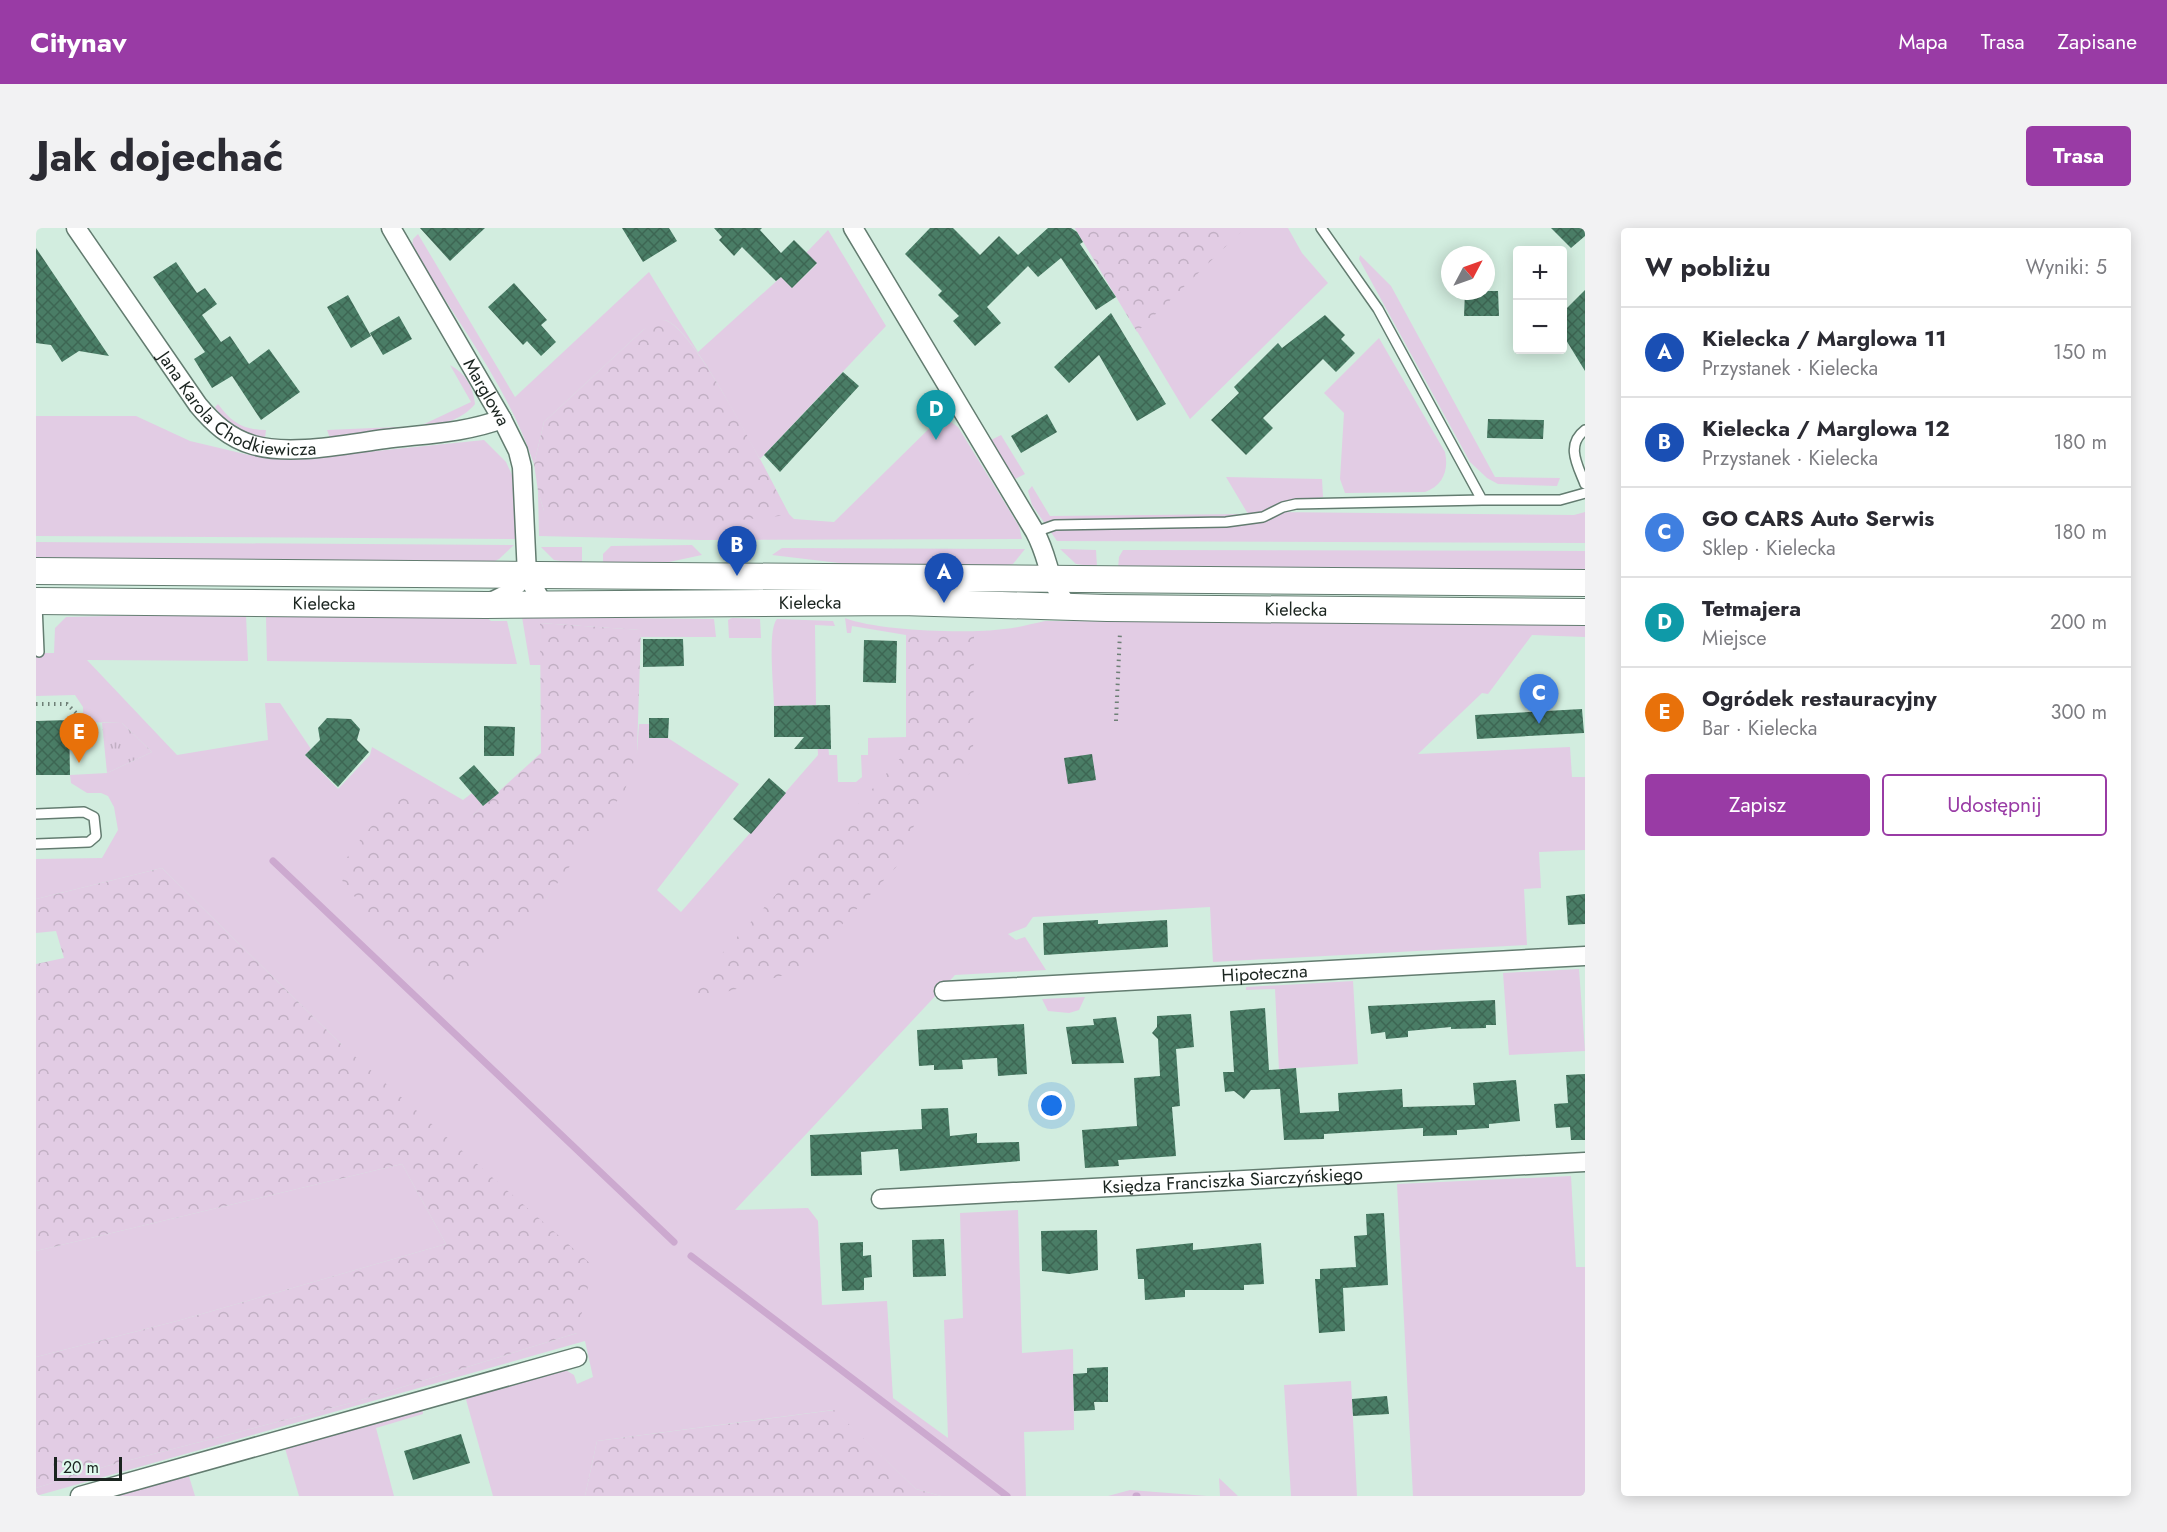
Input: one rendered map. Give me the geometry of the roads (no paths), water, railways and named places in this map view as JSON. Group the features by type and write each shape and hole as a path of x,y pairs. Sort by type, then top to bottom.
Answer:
{"main road":[{"name":"Kielecka","path":"36,571 1585,582"},
{"name":"Kielecka","path":"36,601 486,604 902,602 1121,608 1585,612"}],"street":[{"name":"Jana Karola Chodkiewicza","path":"76,228 198,405 224,431 239,440 256,446 315,448 467,429 502,419"},
{"name":"Marglowa","path":"391,228 502,419 518,451 522,467 527,575 534,592 543,604"},
{"path":"853,228 1035,532 1048,561 1050,579 1069,607"},
{"path":"486,604 507,594 527,575"},
{"path":"1024,606 1042,594 1050,579"},
{"name":"Hipoteczna","path":"944,991 1585,956"},
{"name":"Księdza Franciszka Siarczyńskiego","path":"881,1199 1585,1162"},
{"path":"80,1496 577,1357"}],"lane":[{"path":"1321,228 1378,309 1482,500"},
{"path":"1585,430 1577,438 1573,452 1585,484"},
{"path":"1035,532 1055,525 1226,522 1263,517 1283,507 1296,504 1560,500 1585,493"},
{"path":"36,601 39,652"},
{"path":"36,814 84,812 94,817 96,823 96,836 89,842 36,844"}],"waterway":[{"path":"273,861 674,1242"},
{"path":"691,1256 1007,1496"}],"place":[{"name":"Tetmajera","path":"936,440"},
{"name":"Kielecka / Marglowa 12","path":"737,576"},
{"name":"Kielecka / Marglowa 11","path":"944,603"},
{"name":"GO CARS Auto Serwis","path":"1539,724"},
{"name":"Ogródek restauracyjny","path":"79,763"}]}
